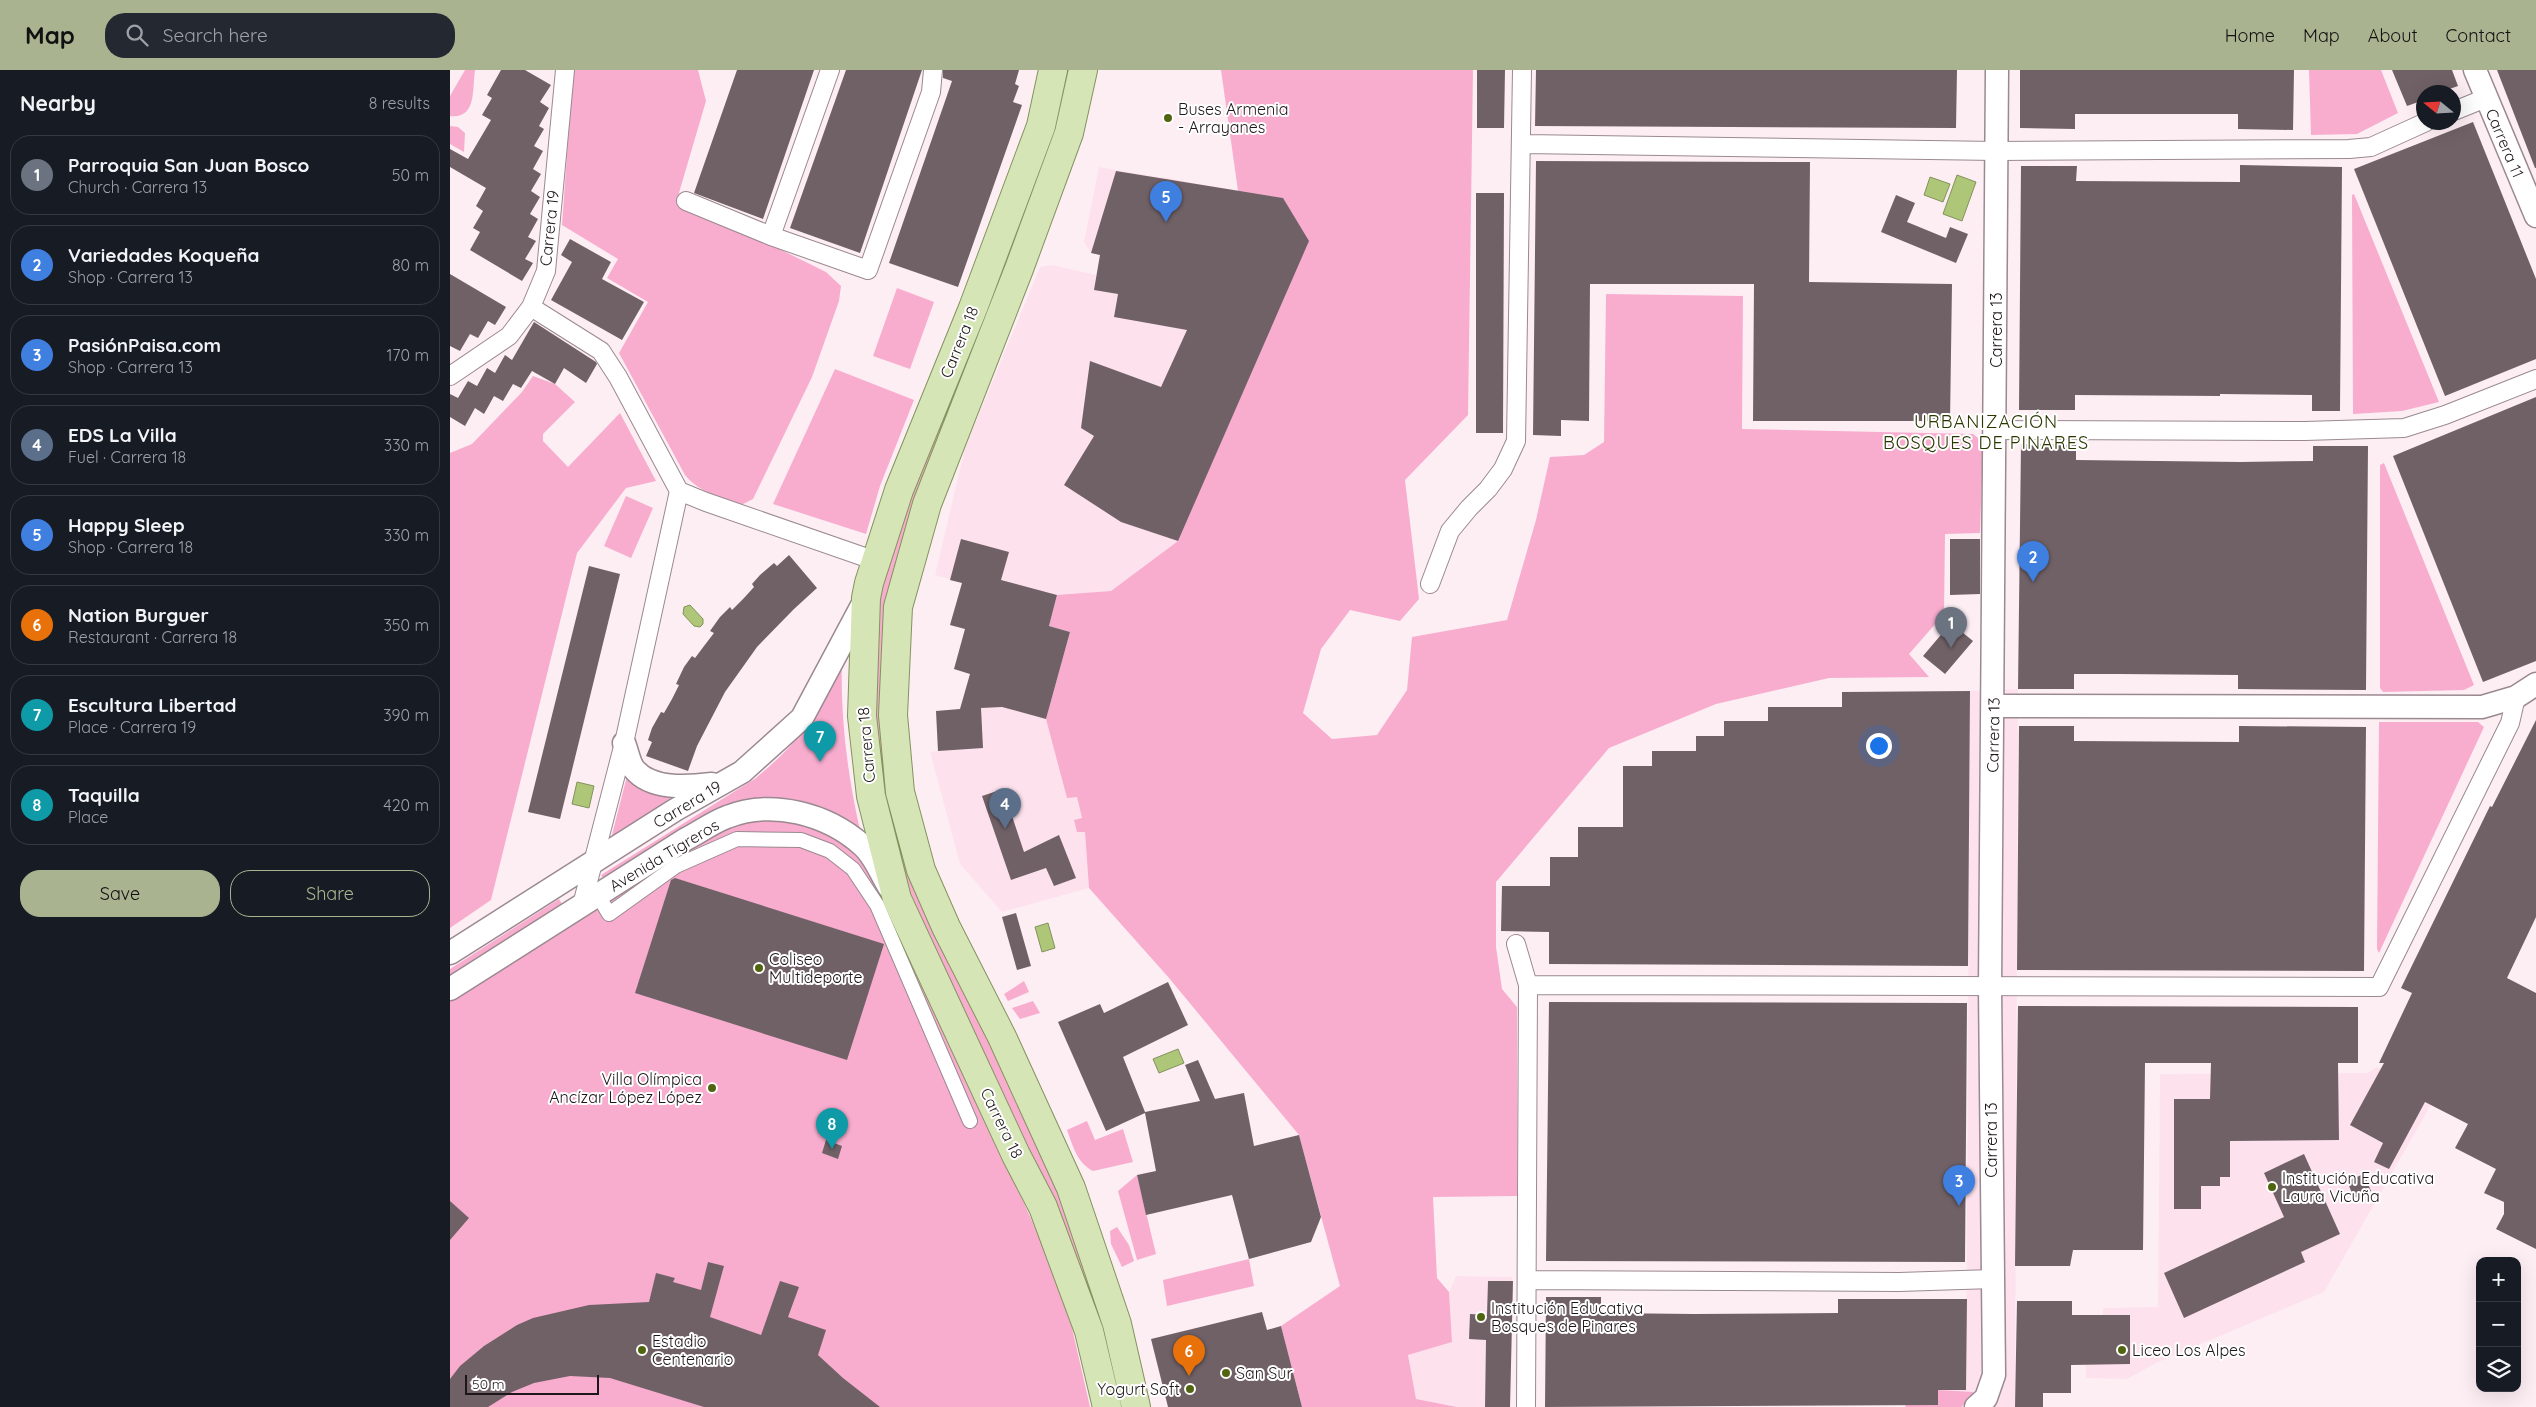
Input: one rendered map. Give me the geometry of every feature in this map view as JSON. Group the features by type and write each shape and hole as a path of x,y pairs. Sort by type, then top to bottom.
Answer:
{"main road":[{"name":"Carrera 18","path":"1053,70 1041,126 981,289 900,490 876,561 866,598 862,716 871,796 897,899 1016,1155 1043,1207 1089,1331 1107,1407"},
{"name":"Carrera 18","path":"1082,70 1069,133 1019,269 928,504 898,607 893,715 900,792 921,870 946,927 1002,1037 1071,1188 1117,1324 1136,1407"}],"street":[{"name":"Carrera 19","path":"450,376 509,336 532,307 546,271 565,70"},
{"path":"771,236 830,70"},
{"path":"686,201 771,236 868,270 931,92 933,70"},
{"path":"1430,584 1450,531 1488,489 1502,470 1516,441 1522,70"},
{"name":"Carrera 13","path":"1981,1402 1994,1375 1990,987 1994,706 1997,70"},
{"name":"Carrera 11","path":"2475,70 2536,216"},
{"path":"2461,108 2486,98"},
{"path":"1522,144 1996,151 2349,149 2371,147 2416,127"},
{"path":"532,307 601,351 618,376 678,490 706,502 876,561"},
{"path":"1995,430 2305,431 2404,428 2444,415 2536,379"},
{"path":"678,490 624,743 592,862 590,900 609,914 676,866 737,838 801,840 830,851 853,869 877,905 970,1121"},
{"name":"Carrera 19","path":"450,953 508,918 592,862 742,772 802,718 866,598"},
{"path":"1994,706 2482,708 2516,697 2536,684"},
{"path":"1528,985 2379,986 2510,723 2516,697"},
{"path":"624,743 633,768 649,780 686,788 720,784"},
{"name":"Avenida Tigreros","path":"450,989 686,839 727,817 754,811 785,811 807,814 832,824 864,846 897,899"},
{"path":"1516,944 1528,985 1526,1407"},
{"path":"1527,1280 1899,1282 1993,1280"}],"shaded area":[{"path":"465,70 475,70 472,102 465,113 459,116 450,116 450,96"},
{"path":"573,70 698,70 706,101 676,203 761,240 826,272 841,286 839,301 812,377 753,499 741,505 704,490 685,475 619,353 648,302 607,278 618,259 562,225"},
{"path":"1062,70 1073,70 1061,130 884,671 931,921 1061,1194 1107,1325 1126,1407 1115,1407 919,934 873,758 876,585"},
{"path":"1221,70 1473,70 1468,415 1405,480 1419,599 1400,621 1350,610 1321,649 1303,713 1332,739 1377,735 1407,690 1412,637 1507,620 1536,520 1550,457 1584,455 1604,442 1606,294 1743,296 1742,429 1973,434 1983,442 1980,533 1945,534 1944,614 1909,654 1929,677 1829,678 1716,704 1609,748 1496,882 1496,947 1502,989 1517,1007 1517,1196 1433,1197 1437,1278 1449,1292 1452,1342 1408,1355 1416,1399 1457,1407 1302,1407 1281,1326 1340,1286 1299,1135 1169,978 1089,888 1085,832 1077,832 1074,820 1082,818 1077,797 1067,798 1046,719 1070,632 1049,626 1057,595 1111,591 1178,541 1238,191"},
{"path":"2309,70 2381,70 2398,113 2357,134 2311,135"},
{"path":"450,126 458,127 465,133 464,152 450,144"},
{"path":"1099,167 1283,198 1178,541 1111,591 1057,596 1049,626 1070,632 1067,798 1077,796 1082,819 1074,820 1085,832 1089,888 1002,912 960,864 930,752 938,751 936,711 960,709 970,674 954,669 965,629 950,625 962,583 935,575 965,448 1040,267 1052,265 1096,275 1100,255 1091,253 1084,242"},
{"path":"1957,175 1976,182 1962,221 1943,214"},
{"path":"1930,177 1950,184 1943,202 1924,195"},
{"path":"2354,194 2439,402 2402,411 2353,414 2352,195"},
{"path":"897,288 934,302 910,369 873,356"},
{"path":"835,369 914,400 880,486 866,534 773,504"},
{"path":"533,376 555,384 575,402 543,434 543,441 568,467 620,413 656,481 626,488 577,553 491,900 450,928 450,453 472,444 522,392"},
{"path":"2384,463 2474,685 2464,690 2383,692 2380,688 2380,465"},
{"path":"626,496 653,508 631,558 604,546"},
{"path":"690,605 703,619 703,624 700,627 694,626 683,614 684,607"},
{"path":"842,656 845,744 860,830 829,811 808,804 768,798 738,801 605,881 601,875 756,778 777,760 795,740 809,720"},
{"path":"2018,689 2015,1407 1906,1407 1905,1405 1938,1405 1938,1390 1966,1390 1970,691"},
{"path":"2379,722 2478,722 2484,727 2379,953 2377,949"},
{"path":"627,776 675,795 616,836 612,835"},
{"path":"577,782 594,786 589,808 572,804"},
{"name":"Villa Olímpica Ancízar López López","path":"785,811 864,846 953,1041 1049,1260 1072,1328 1090,1407 450,1407 450,989 686,839"},
{"path":"559,899 562,904 450,976 450,969"},
{"path":"1048,923 1055,948 1042,952 1035,927"},
{"path":"1024,981 1029,992 1008,1001 1004,994"},
{"path":"1033,1001 1040,1013 1020,1019 1012,1008"},
{"path":"1178,1049 1184,1063 1159,1073 1153,1059"},
{"name":"Institución Educativa Laura Vicuña","path":"2377,1067 2436,1096 2324,1292 2158,1362 2127,1379 2086,1378 2086,1337 2102,1337 2103,1308 2158,1307 2160,1074 2367,1073"},
{"path":"1087,1121 1095,1140 1123,1129 1133,1162 1093,1171 1088,1168 1076,1154 1067,1130"},
{"path":"1137,1175 1156,1254 1137,1260 1118,1191"},
{"path":"1117,1227 1129,1245 1134,1261 1122,1267 1111,1244 1110,1231"},
{"path":"1249,1259 1254,1286 1167,1306 1163,1280"},
{"name":"Institución Educativa Bosques de Pinares","path":"1456,1276 1512,1277 1510,1407 1457,1407 1416,1399 1408,1355 1452,1342 1449,1292"},
{"path":"1938,1390 1973,1392 1974,1395 1961,1407 1906,1407 1905,1405 1938,1405"}],"building":[{"path":"501,70 525,70 551,85 540,102 549,108 539,126 544,129 534,146 543,151 533,169 541,174 531,191 540,197 530,214 538,219 528,237 536,241 525,259 533,263 522,281 470,250 480,232 473,228 483,211 476,206 486,188 450,167 450,149 468,159 491,120 482,115 492,98 487,95"},
{"path":"737,70 814,70 763,219 694,193"},
{"path":"846,70 922,70 860,253 790,228"},
{"path":"943,70 1019,70 1015,84 1019,86 1013,102 1022,105 958,287 889,263 952,81 943,78"},
{"path":"1477,70 1505,70 1504,128 1477,128"},
{"path":"1536,70 1957,70 1956,128 1535,126"},
{"path":"2020,70 2294,70 2293,130 2238,129 2238,114 2075,114 2075,129 2020,128"},
{"path":"2392,70 2452,70 2458,85 2416,85 2416,103 2407,106"},
{"path":"2497,70 2536,70 2536,168 2535,168"},
{"path":"2473,122 2536,279 2536,359 2445,396 2354,169 2453,130 2461,130 2461,127"},
{"path":"1536,161 1810,162 1809,282 1952,284 1950,421 1753,421 1754,284 1590,284 1589,421 1561,420 1561,436 1533,435"},
{"path":"2240,165 2342,167 2340,411 2312,411 2312,395 2220,394 2220,396 2075,395 2075,410 2019,410 2021,166 2077,166 2076,181 2240,182"},
{"path":"1116,171 1283,198 1309,241 1178,541 1121,522 1064,485 1094,436 1081,428 1090,361 1161,387 1187,330 1114,317 1118,294 1094,290 1100,255 1091,253"},
{"path":"1476,193 1504,193 1503,433 1476,433"},
{"path":"1896,195 1915,203 1907,222 1946,238 1950,227 1968,234 1956,263 1881,232"},
{"path":"570,239 611,262 602,279 644,302 622,340 551,300 572,262 561,255"},
{"path":"450,274 506,307 495,325 488,321 478,338 470,334 460,351 450,346"},
{"path":"534,322 596,362 597,364 586,383 564,368 555,384 532,371 521,388 513,384 503,401 494,396 484,414 475,408 465,426 450,417 450,394 458,398 468,381 477,386 487,368 495,373 505,355 512,360"},
{"path":"2536,397 2536,661 2483,682 2393,456"},
{"path":"2021,444 2076,445 2076,460 2240,462 2313,461 2313,446 2368,446 2366,690 2238,689 2238,675 2119,674 2074,674 2074,689 2018,689"},
{"path":"961,539 1009,552 1001,580 1057,595 1049,626 1070,632 1046,719 1002,707 981,708 983,748 938,751 936,711 960,709 970,674 954,669 965,629 950,625 962,583 950,580"},
{"path":"1950,539 1980,539 1980,594 1950,595"},
{"path":"789,555 817,588 757,647 725,692 697,746 688,771 646,756 652,742 648,740 652,728 661,712 664,713 672,699 679,685 676,684 684,667 692,656 695,658 714,633 710,631 720,617 730,607 732,610 744,598 754,587 752,584 760,575 774,563 777,566"},
{"path":"589,566 620,574 560,819 528,812"},
{"path":"1951,623 1973,641 1945,674 1923,656"},
{"path":"1970,691 1968,966 1549,964 1549,932 1501,931 1502,886 1550,886 1550,857 1578,857 1578,827 1623,827 1623,766 1652,766 1652,751 1696,751 1696,736 1724,736 1724,721 1768,721 1768,707 1842,707 1842,692"},
{"path":"2536,720 2536,917 2507,978 2536,993 2536,1249 2496,1229 2504,1214 2504,1202 2484,1193 2496,1169 2455,1148 2468,1124 2425,1102 2389,1169 2374,1162 2383,1143 2350,1125 2384,1063 2379,1063 2412,993 2401,988 2490,806 2492,807"},
{"path":"2019,726 2074,726 2074,741 2239,742 2239,726 2366,727 2364,971 2017,970"},
{"path":"1003,789 1024,852 1059,835 1076,878 1054,886 1046,868 1011,880 982,796"},
{"name":"Coliseo Multideporte","path":"675,878 884,944 847,1060 635,993 671,880"},
{"path":"1016,913 1031,966 1017,970 1002,917"},
{"path":"1168,982 1188,1025 1123,1057 1145,1112 1200,1101 1185,1065 1198,1060 1215,1099 1244,1093 1254,1146 1299,1135 1321,1217 1311,1242 1249,1259 1232,1195 1146,1215 1137,1175 1156,1171 1145,1113 1106,1131 1058,1022 1100,1004 1104,1013"},
{"path":"1549,1002 1967,1003 1965,1262 1546,1261"},
{"path":"2018,1006 2358,1007 2358,1063 2338,1063 2339,1140 2230,1141 2230,1177 2220,1177 2220,1186 2201,1186 2201,1209 2174,1209 2174,1099 2210,1099 2211,1063 2145,1063 2143,1250 2073,1250 2070,1266 2015,1266"},
{"path":"826,1140 842,1146 838,1159 822,1153"},
{"path":"2304,1154 2340,1234 2301,1252 2305,1262 2184,1318 2164,1273 2284,1217 2264,1173"},
{"path":"2364,1174 2371,1191 2354,1198 2347,1181"},
{"path":"450,1201 469,1218 450,1240"},
{"name":"Estadio Centenario","path":"708,1262 724,1266 710,1317 761,1335 780,1281 799,1287 788,1317 826,1330 818,1355 843,1378 880,1407 704,1407 610,1378 570,1376 534,1383 512,1392 488,1407 450,1407 450,1379 460,1366 484,1346 517,1325 533,1318 589,1305 649,1302 656,1273 675,1278 673,1282 701,1290"},
{"path":"1488,1281 1513,1281 1510,1407 1485,1407 1486,1340 1469,1339 1470,1314 1487,1315"},
{"path":"1546,1297 1601,1297 1601,1313 1694,1314 1838,1313 1838,1299 1967,1299 1966,1390 1938,1390 1938,1405 1545,1407"},
{"path":"2017,1301 2072,1301 2072,1315 2130,1315 2130,1364 2071,1365 2071,1393 2043,1393 2043,1407 2015,1407"},
{"name":"San Sur","path":"1262,1312 1267,1330 1281,1326 1302,1407 1168,1407 1151,1339"}],"place":[{"name":"Buses Armenia - Arrayanes","path":"1168,118"},
{"name":"Happy Sleep","path":"1166,222"},
{"name":"Variedades Koqueña","path":"2033,582"},
{"name":"Parroquia San Juan Bosco","path":"1951,648"},
{"name":"Escultura Libertad","path":"820,762"},
{"name":"EDS La Villa","path":"1005,829"},
{"name":"Coliseo Multideporte","path":"759,968"},
{"name":"Villa Olímpica Ancízar López López","path":"712,1088"},
{"name":"Taquilla","path":"832,1149"},
{"name":"Institución Educativa Laura Vicuña","path":"2272,1187"},
{"name":"PasiónPaisa.com","path":"1959,1206"},
{"name":"Institución Educativa Bosques de Pinares","path":"1481,1317"},
{"name":"Estadio Centenario","path":"642,1350"},
{"name":"Liceo Los Alpes","path":"2122,1350"},
{"name":"San Sur","path":"1226,1373"},
{"name":"Nation Burguer","path":"1189,1376"},
{"name":"Yogurt Soft","path":"1190,1389"}],"district":[{"name":"URBANIZACIÓN BOSQUES DE PINARES","path":"1986,432"}]}
